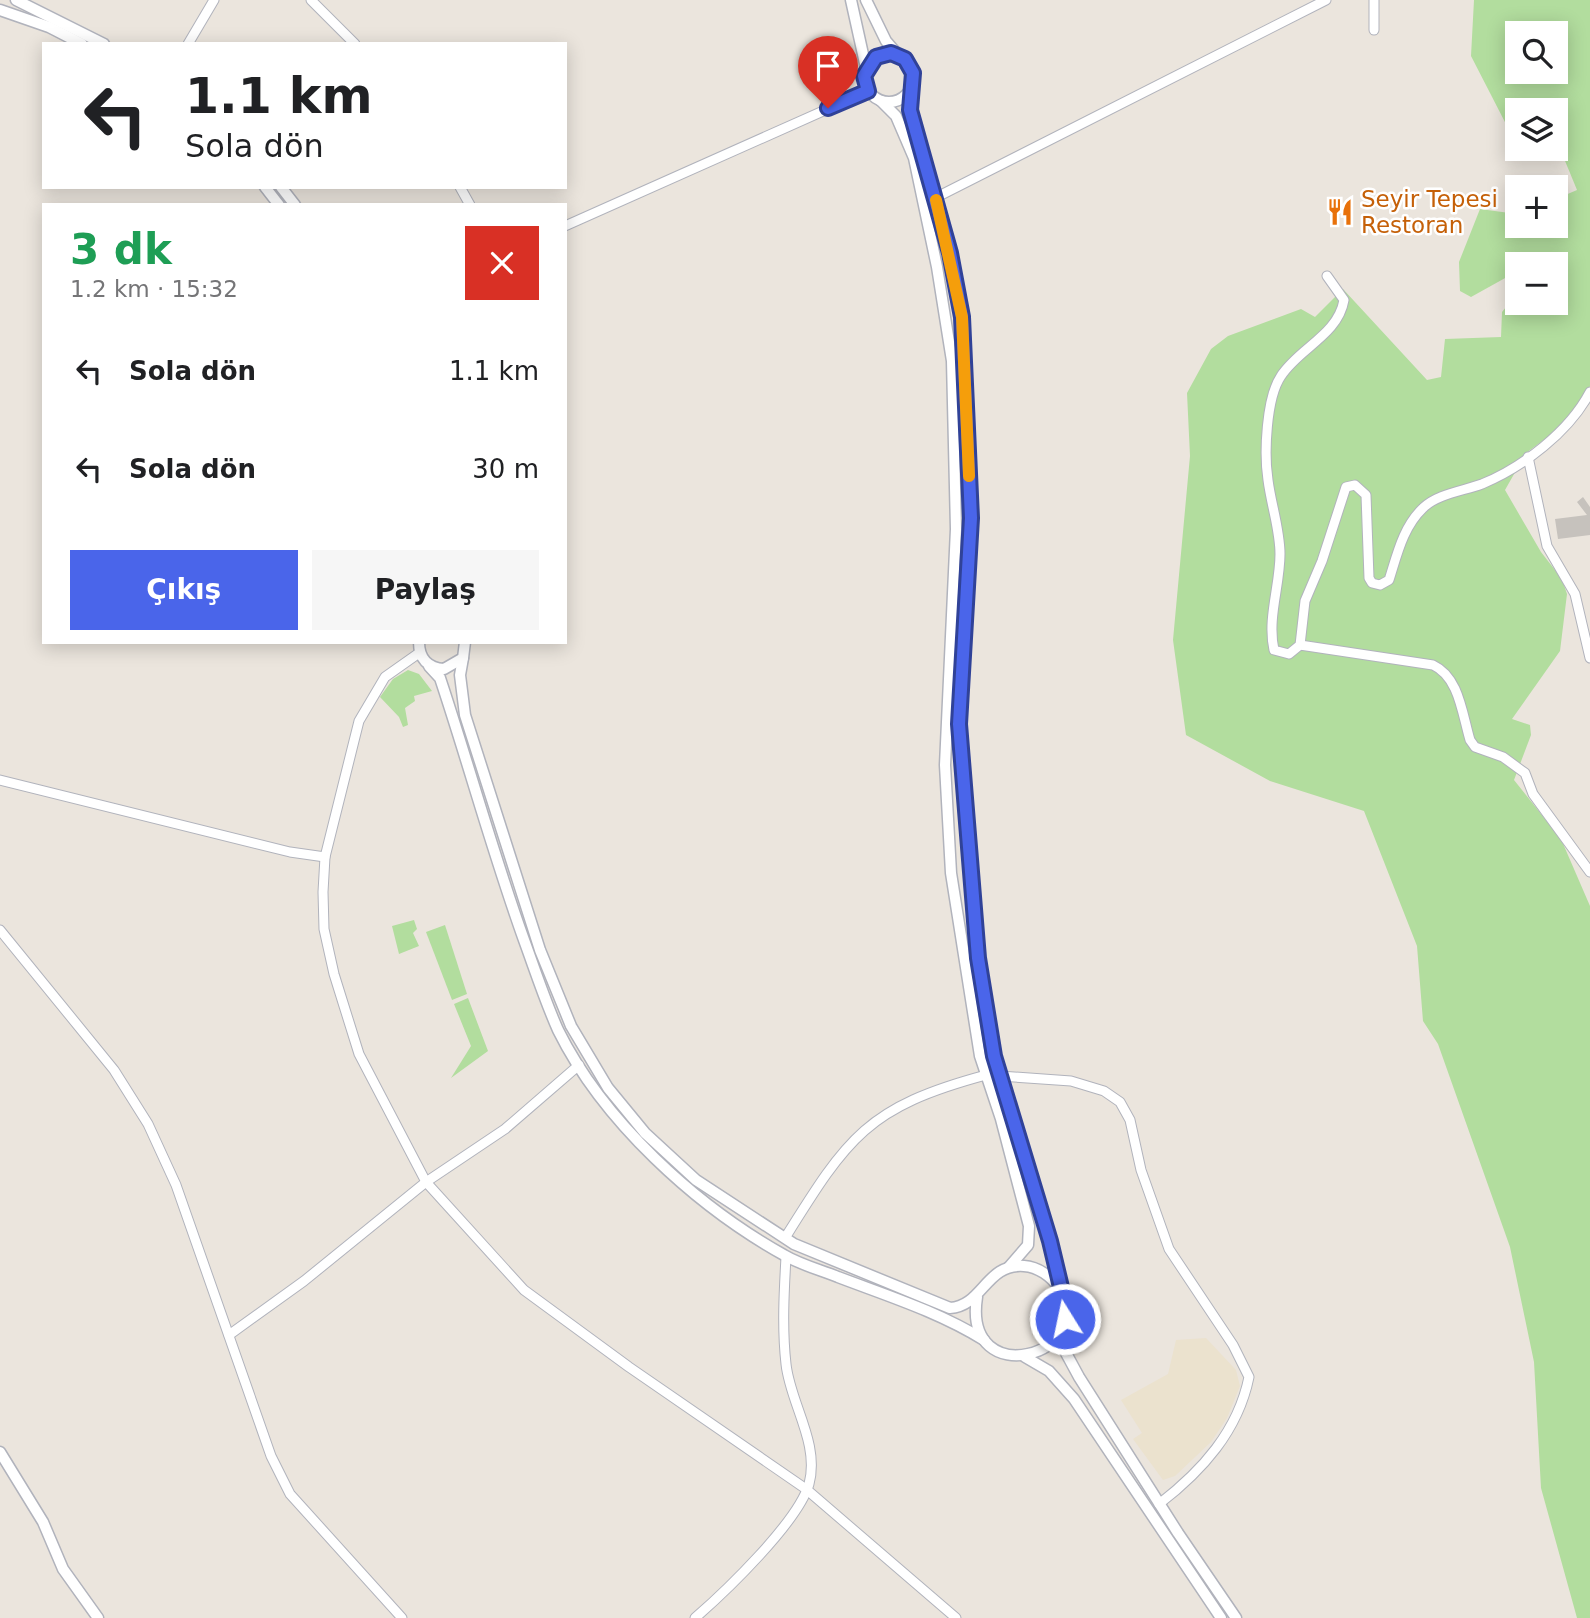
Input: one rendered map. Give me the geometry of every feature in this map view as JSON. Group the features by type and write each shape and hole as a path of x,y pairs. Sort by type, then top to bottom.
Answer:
{"street":[{"path":"16,0 100,42"},
{"path":"189,42 214,0"},
{"path":"311,0 353,42"},
{"path":"851,0 866,68 865,83 868,91 896,116 914,158 937,267 952,361 956,528 949,620 945,765 951,873 980,1056 1030,1226 1028,1245 1009,1267"},
{"path":"866,0 886,41 910,65 913,73 910,110 935,198 962,317 971,518 959,724 978,958 1000,1076 1050,1241 1065,1319 1060,1333 1045,1349 1025,1357"},
{"path":"935,198 1326,0"},
{"path":"1374,0 1374,30"},
{"path":"0,10 49,27 78,42"},
{"path":"866,68 876,57 883,54 898,55"},
{"path":"881,101 898,100 910,89"},
{"path":"567,225 868,91"},
{"path":"267,189 277,203"},
{"path":"283,189 293,203"},
{"path":"1327,276 1344,300 1342,311 1334,323 1281,375 1270,397 1267,476 1280,554 1271,635 1274,650 1289,654 1300,645 1305,601 1322,561 1346,487 1355,485 1366,495 1368,578 1372,583 1380,585 1389,580 1406,530 1423,509 1433,501 1484,483 1528,457 1562,430 1581,410 1590,392"},
{"path":"1528,457 1547,546 1575,594 1590,658"},
{"path":"466,644 460,675 465,715 540,950 571,1026 608,1088 645,1133 696,1180 785,1238 950,1308 961,1308 977,1297"},
{"path":"1300,645 1433,665 1445,670 1453,681 1470,740 1475,747 1503,757 1525,773 1533,794 1590,872"},
{"path":"956,1618 806,1489 629,1367 524,1290 426,1182 359,1054 334,974 324,929 325,857 359,721 385,677 419,648 429,666 440,678 534,968 558,1030 579,1065 622,1123 656,1160 741,1229 786,1257 954,1322 985,1340 996,1350 1025,1357 1049,1371 1073,1399 1221,1618"},
{"path":"429,666 437,669 452,667 463,657"},
{"path":"0,780 290,852 325,857"},
{"path":"0,930 114,1070 148,1124 176,1185 271,1455 290,1494 402,1618"},
{"path":"229,1335 304,1281 426,1182 505,1129 579,1065"},
{"path":"785,1238 836,1157 857,1134 884,1113 914,1098 986,1075"},
{"path":"1000,1076 1071,1081 1104,1091 1120,1102 1130,1120 1142,1170 1169,1249 1233,1345 1249,1377 1231,1426 1210,1458 1159,1503"},
{"path":"695,1618 773,1540 806,1489 810,1447 786,1366 786,1257"},
{"path":"985,1340 977,1327 974,1312 984,1283 995,1273 1009,1267 1024,1266 1039,1270 1060,1290"},
{"path":"1060,1333 1066,1353 1079,1377 1236,1618"},
{"path":"0,1452 43,1522 63,1569 98,1618"}],"shaded area":[{"path":"1206,1338 1236,1370 1240,1386 1227,1418 1211,1442 1175,1476 1163,1480 1133,1439 1142,1433 1121,1400 1168,1374 1176,1340"}],"green space":[{"path":"1474,0 1590,0 1590,386 1582,403 1556,431 1526,453 1505,490 1541,552 1562,579 1567,594 1560,651 1512,719 1530,725 1531,735 1514,780 1561,839 1590,906 1590,1618 1577,1618 1541,1488 1534,1362 1510,1247 1438,1044 1423,1021 1417,946 1364,811 1270,781 1186,735 1173,640 1190,456 1187,393 1211,349 1228,336 1301,309 1315,317 1343,289 1427,380 1441,377 1445,339 1501,337 1502,312 1505,308 1505,315 1568,315 1568,252 1505,252 1505,278 1471,297 1460,291 1459,262 1480,209 1505,212 1505,238 1568,238 1568,194 1577,190 1565,161 1568,161 1568,98 1505,98 1505,122 1471,56"},
{"path":"408,670 419,674 432,691 414,696 415,701 405,708 408,725 403,727 399,717 380,697 393,679"},
{"path":"414,920 417,929 413,933 419,946 399,954 392,926"},
{"path":"445,925 467,994 452,1000 426,932"},
{"path":"468,998 488,1051 451,1078 471,1046 454,1004"}],"building":[{"path":"1583,497 1590,507 1590,535 1558,539 1555,519 1587,515 1577,502"}],"slow traffic":[{"path":"936,200 950,253 962,317 969,476"}],"place":[{"name":"Seyir Tepesi Restoran","path":"1340,212"}],"route":[{"path":"828,108 868,91 864,76 870,61 876,57 891,53 905,59 910,65 913,81 910,89 910,110 950,253 962,317 971,518 959,724 978,958 994,1056 1050,1241 1065,1304 1065,1319"}]}
